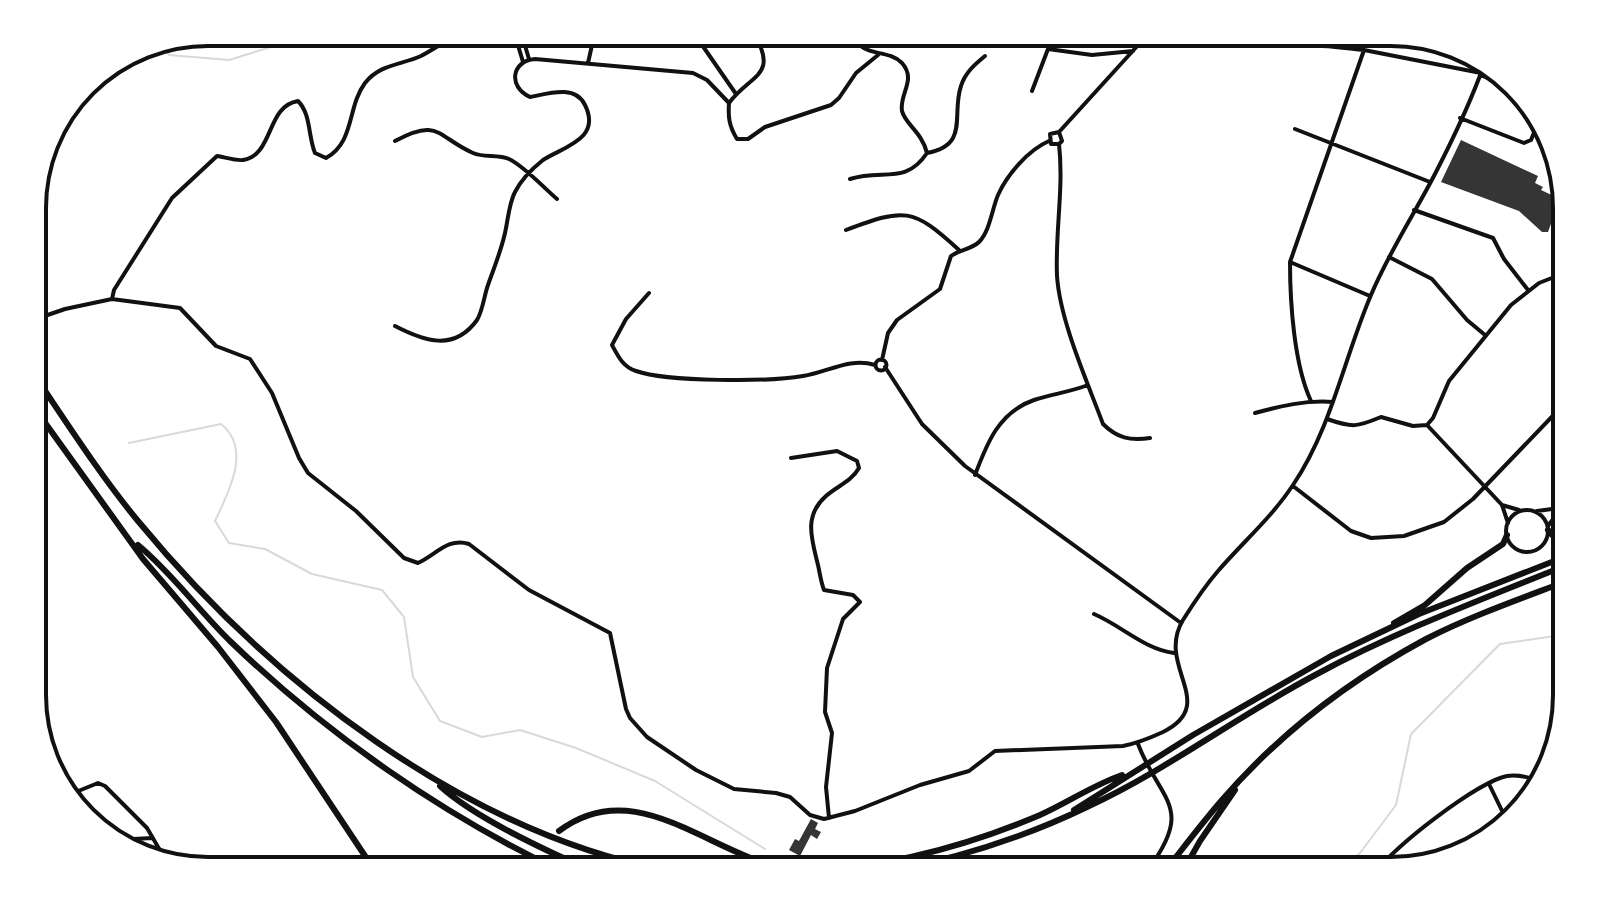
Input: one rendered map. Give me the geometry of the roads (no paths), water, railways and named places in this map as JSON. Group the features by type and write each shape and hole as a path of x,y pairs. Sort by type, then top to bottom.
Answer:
{"highway":[{"path":"46,391 138,521 260,648 339,714 438,783 537,833 614,857"},
{"path":"46,425 143,559 218,647 276,722 366,857"},
{"path":"1548,528 1553,536"},
{"path":"1387,629 1425,605 1467,568 1503,544 1507,535"},
{"path":"132,540 231,642 349,741 476,825 535,857"},
{"path":"1068,814 1133,771 1275,687 1387,629 1553,562"},
{"path":"954,857 1004,841 1068,814 1132,782 1252,710 1349,657 1553,571"},
{"path":"1176,857 1224,798 1298,725 1371,671 1428,638 1553,587"},
{"path":"903,857 979,838 1040,815 1133,771"},
{"path":"438,783 453,797 564,857"},
{"path":"1191,857 1239,784"},
{"path":"559,831 585,814 629,809 666,819 747,857"}],"street":[{"path":"112,299 114,290 172,198 217,156 243,160 257,153 280,110 288,103 298,101 306,109 309,139 315,153 326,158 346,140 359,93 375,72 423,55 437,46"},
{"path":"518,46 523,62"},
{"path":"525,46 529,59"},
{"path":"588,63 592,46"},
{"path":"702,46 736,94"},
{"path":"760,46 764,64 757,78 729,103 728,118 737,139 748,139 765,127 831,105 856,73 878,55"},
{"path":"859,46 878,55 893,57 907,71 909,80 902,109 905,118 924,141 927,153"},
{"path":"1049,141 1050,134 1059,132 1139,46"},
{"path":"46,316 112,299 180,308 216,346 250,359 272,393 308,473 356,511 404,558 418,563 445,545 469,544 511,579 610,633 626,709 647,737 685,763 734,789 790,797 810,815 829,818 969,771 978,766 988,753 1123,746 1168,729 1179,722 1186,712 1187,693 1174,653 1181,623 1217,572 1260,528 1293,486 1327,419 1370,296 1430,182 1481,74 1364,50 1292,46"},
{"path":"1032,91 1048,49 1092,55 1135,50"},
{"path":"1311,401 1303,384 1290,290 1290,262 1364,50"},
{"path":"850,179 867,173 892,175 907,172 918,167 927,153 941,150 951,142 957,129 957,100 961,85 968,71 985,56"},
{"path":"395,326 428,341 443,341 459,336 476,321 505,235 514,193 546,158 578,142 586,134 589,122 587,107 581,99 570,93 555,92 530,97 516,86 514,78 517,67 523,62 529,59 693,73 707,80 729,103"},
{"path":"1460,118 1524,143 1531,140 1534,133"},
{"path":"1295,129 1430,182"},
{"path":"395,141 414,132 430,130 446,135 478,156 509,158 557,199"},
{"path":"1059,132 1063,139 1059,144 1058,286 1061,303 1103,424 1115,435 1136,440 1150,438"},
{"path":"1049,141 1059,144"},
{"path":"1049,141 1040,145 1008,178 997,195 979,242 959,250 948,261 940,289 897,320 888,333 882,360 922,424 975,475 1181,623"},
{"path":"1414,210 1493,238 1504,259 1528,290"},
{"path":"846,230 889,215 907,215 922,218 959,250"},
{"path":"1389,257 1432,279 1467,320 1485,335"},
{"path":"1290,262 1370,296"},
{"path":"1327,419 1354,427 1364,426 1381,417 1413,426 1427,425 1438,409 1443,389 1485,335 1528,290 1553,279"},
{"path":"649,293 626,319 612,345 623,364 636,371 672,376 763,378 804,376 840,364 861,362 875,365 879,370 885,367"},
{"path":"875,365 882,360"},
{"path":"975,475 993,432 1011,413 1031,401 1063,395 1088,385"},
{"path":"1255,413 1311,401 1333,402"},
{"path":"1293,486 1351,531 1371,538 1404,536 1444,522 1459,511 1553,416"},
{"path":"1427,425 1502,505 1508,523 1507,535 1515,548 1529,552 1542,546 1553,522"},
{"path":"791,458 837,451 857,461 859,468 848,481 824,498 814,511 810,524 810,536 824,590 853,595 860,602 843,619 827,668 825,712 832,733 826,787 829,818"},
{"path":"1502,505 1534,511 1553,509"},
{"path":"1508,523 1513,515 1522,510"},
{"path":"1534,511 1543,517 1548,528"},
{"path":"1094,614 1151,648 1174,653"},
{"path":"1137,743 1169,801 1170,830 1157,857"},
{"path":"1389,857 1398,846 1488,783 1506,776 1530,779"},
{"path":"78,791 98,783 105,786 147,828 159,849"},
{"path":"1488,783 1503,812"},
{"path":"134,839 152,838"}],"waterway":[{"path":"167,52 169,55 229,60 274,46"},
{"path":"129,443 221,424 235,445 236,458 231,484 215,521 229,543 265,549 312,574 382,590 404,617 413,677 440,721 482,737 520,730 576,748 655,781 765,849"},
{"path":"1356,857 1396,805 1411,734 1500,644 1553,636"}]}
